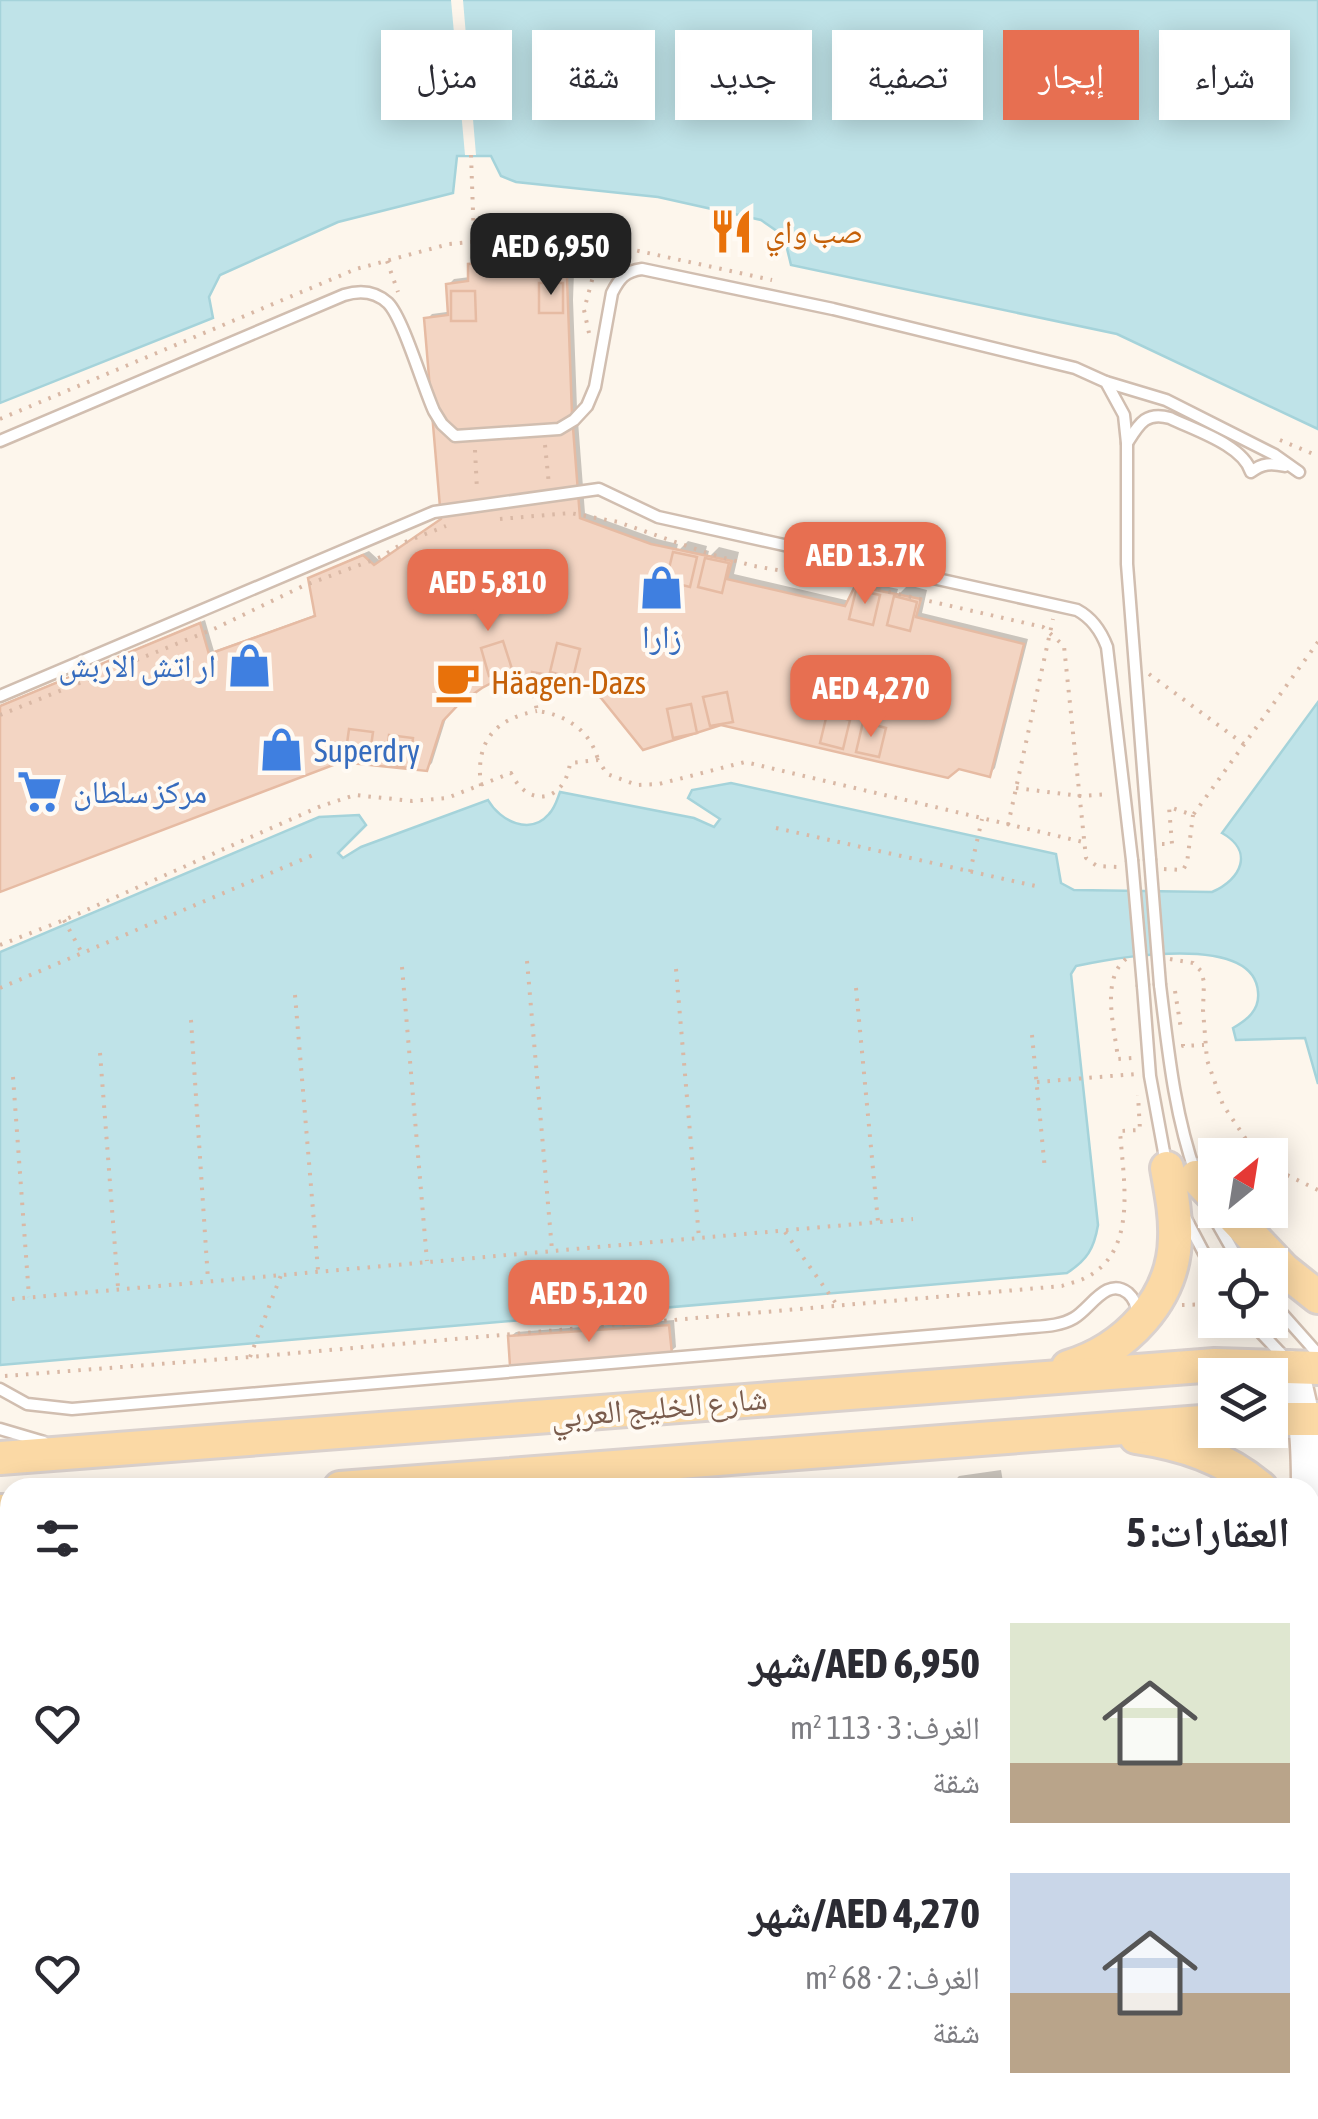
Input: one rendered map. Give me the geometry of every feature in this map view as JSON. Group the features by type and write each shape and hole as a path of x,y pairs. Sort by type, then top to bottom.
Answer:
{"main road":[{"path":"1008,1380 1088,1361 1125,1339 1153,1306 1169,1275 1175,1222 1193,1181"},
{"path":"1244,1228 1284,1270 1318,1297"},
{"path":"1308,1478 1311,1418 1298,1389 1309,1363"},
{"name":"شارع الخليج العربي","path":"0,1458 1008,1380 1215,1365 1309,1363"},
{"name":"شارع الخليج العربي","path":"536,1478 1198,1422"},
{"path":"1082,1430 1146,1438 1204,1452 1250,1478"}],"lane":[{"path":"0,442 344,295 364,291 380,297 394,311 430,402 442,424 455,436 558,429 582,414 592,396 612,293 627,272 642,269 1075,368 1166,400 1275,455 1300,472 1274,464 1259,466 1251,472 1247,460 1236,450 1158,415 1140,423 1127,443"},
{"path":"1106,382 1124,415 1127,443 1126,564 1160,985 1174,1097 1193,1181 1183,1211 1202,1248"},
{"path":"0,696 434,512 599,489 658,517 1077,610 1098,628 1107,646 1132,860 1150,1076 1193,1181 1231,1248"},
{"path":"0,1389 27,1404 72,1408 1034,1327 1074,1318 1104,1292 1115,1288 1133,1298 1138,1324"},
{"path":"1288,1329 1309,1363"},
{"path":"1266,1338 1282,1354 1309,1363"},
{"path":"0,1430 46,1442 109,1451"}],"path":[{"path":"471,155 474,240"},
{"path":"0,420 356,268 449,244 510,238 602,244 775,281"},
{"path":"598,372 584,310 602,244"},
{"path":"543,430 550,496"},
{"path":"474,434 479,520"},
{"path":"1282,441 1318,456"},
{"path":"0,716 216,628 303,586 458,522 570,513 618,522 754,566 841,581 1043,627 1064,646 1083,842 1090,862"},
{"path":"1008,825 1056,605"},
{"path":"1172,844 1169,807 1193,815 1318,642"},
{"path":"1135,664 1245,745"},
{"path":"532,684 537,711"},
{"path":"481,786 480,756 494,730 508,719 537,711 549,712 574,724 589,740 607,774 637,785 659,784 745,762 1083,842"},
{"path":"0,945 321,806 355,795 412,801 447,798 512,773 516,784 528,793 554,794 564,784 570,762 598,760"},
{"path":"1016,788 1080,796 1111,794"},
{"path":"970,872 982,818"},
{"path":"776,828 1040,887"},
{"path":"0,988 313,855"},
{"path":"64,920 82,953"},
{"path":"1131,957 1117,968 1111,993 1118,1058 1136,1058"},
{"path":"1165,959 1188,960 1203,976 1207,1060 1223,1105 1247,1138"},
{"path":"527,961 552,1250"},
{"path":"402,966 427,1262"},
{"path":"676,968 699,1238"},
{"path":"856,988 878,1222"},
{"path":"1177,990 1183,1046 1204,1045"},
{"path":"295,996 318,1271"},
{"path":"190,1020 208,1281"},
{"path":"1032,1035 1045,1170"},
{"path":"100,1052 118,1289"},
{"path":"1035,1082 1136,1074"},
{"path":"14,1077 29,1297"},
{"path":"0,1377 1062,1286 1100,1268 1116,1244 1125,1213 1120,1131 1140,1130 1138,1092"},
{"path":"1288,1175 1318,1190"},
{"path":"12,1298 913,1219"},
{"path":"784,1230 838,1305"},
{"path":"250,1357 281,1275"}],"water":[{"path":"0,0 1318,0 1318,429 1117,334 791,265 784,236 761,220 658,197 516,182 501,176 491,156 457,156 453,193 338,222 220,275 209,297 213,318 0,403"},
{"path":"1318,702 1318,1084 1305,1038 1236,1040 1233,1028 1252,1014 1258,992 1251,973 1233,962 1209,955 1180,954 1076,966 1071,974 1098,1225 1089,1253 1067,1273 0,1365 0,952 319,817 359,815 366,825 338,853 343,858 361,847 488,800 508,819 533,824 551,812 560,792 694,818 714,827 720,819 688,798 692,790 731,783 1056,854 1061,883 1074,890 1212,892 1231,880 1240,864 1238,848 1222,833"}],"pier":[{"path":"451,0 463,0 466,30 454,30"},
{"path":"462,120 473,120 476,155 465,155"}],"building":[{"path":"531,260 530,276 567,277 580,518 651,544 732,561 727,579 845,606 855,586 921,599 916,617 1024,644 990,777 959,769 948,778 721,725 643,750 601,698 576,680 532,672 532,685 497,680 459,704 443,721 427,771 341,762 0,892 0,706 200,623 209,654 315,616 308,578 363,555 374,565 441,519 424,318 448,315 446,284 468,281 468,264"},
{"path":"539,283 563,283 563,313 539,313"},
{"path":"451,291 475,291 476,321 451,321"},
{"path":"673,552 697,557 690,587 666,581"},
{"path":"705,558 729,563 722,593 698,587"},
{"path":"856,590 880,595 873,625 849,619"},
{"path":"894,596 917,602 910,631 887,625"},
{"path":"503,641 512,669 489,676 481,648"},
{"path":"557,643 580,649 573,678 550,672"},
{"path":"727,692 733,722 710,726 703,697"},
{"path":"691,704 697,733 673,738 667,709"},
{"path":"827,714 850,720 843,749 820,743"},
{"path":"863,722 886,728 879,757 856,752"},
{"path":"349,729 373,732 369,761 345,758"},
{"path":"389,735 413,738 409,768 386,765"},
{"path":"669,1325 672,1354 510,1366 508,1336"}],"place":[{"name":"صب واي","path":"732,231"},
{"name":"زارا","path":"662,588"},
{"name":"ار اتش الاربش","path":"249,665"},
{"name":"Häagen-Dazs","path":"458,682"},
{"name":"Superdry","path":"281,750"},
{"name":"مركز سلطان","path":"40,791"}]}
